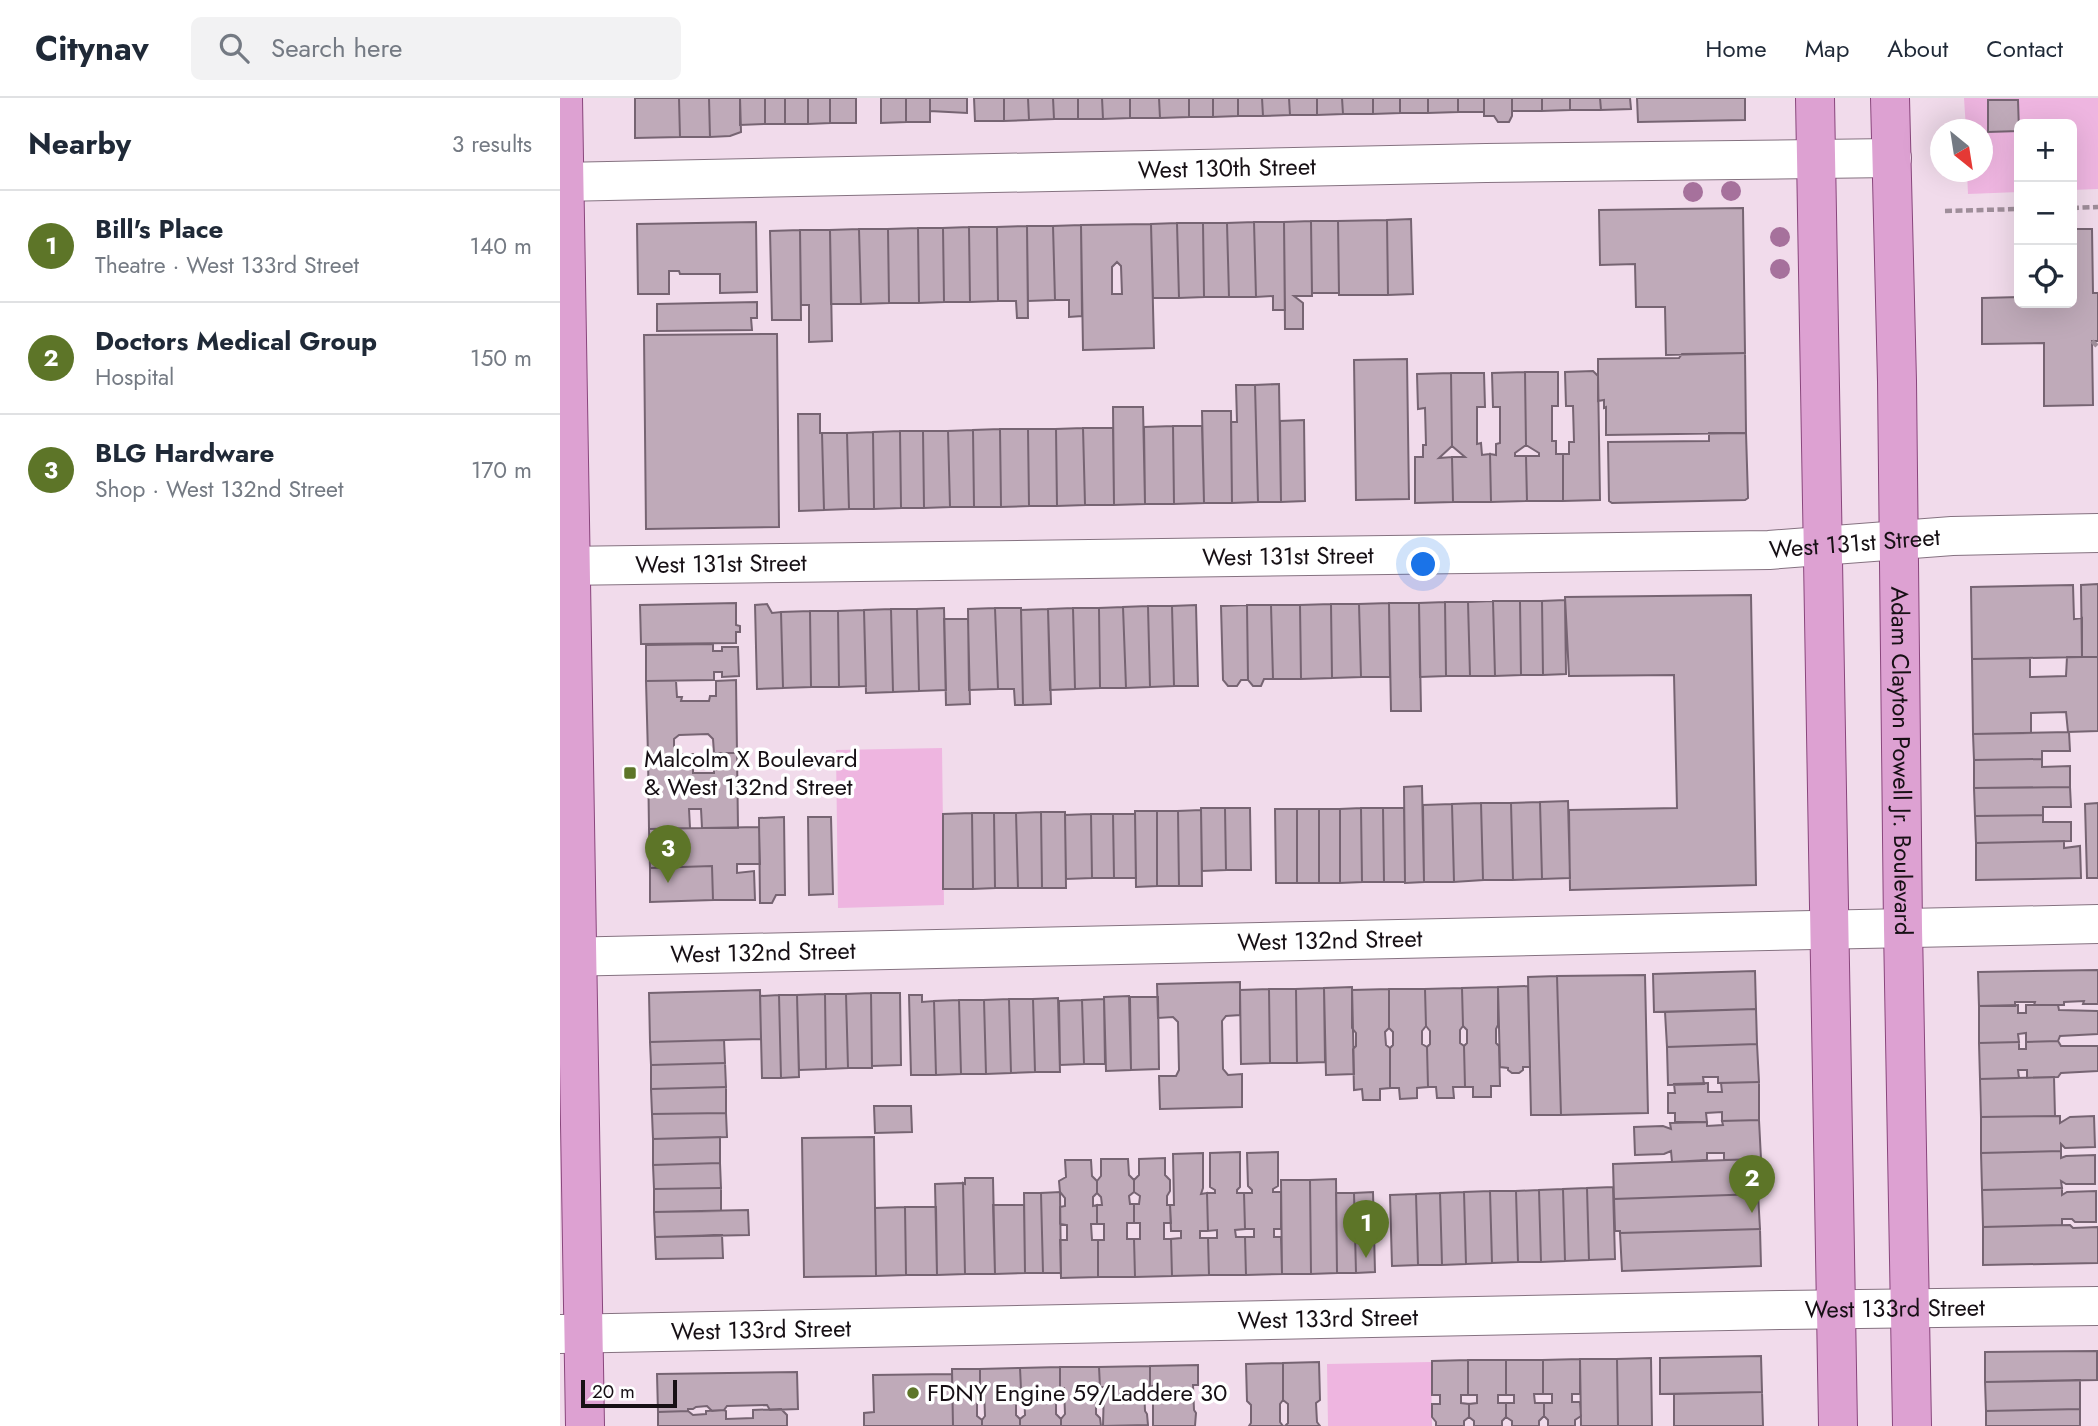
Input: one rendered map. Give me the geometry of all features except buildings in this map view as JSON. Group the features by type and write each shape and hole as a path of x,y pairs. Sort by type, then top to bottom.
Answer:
{"main road":[{"path":"563,98 572,1334 585,1426"},
{"path":"1815,98 1838,1426"},
{"name":"Adam Clayton Powell Jr. Boulevard","path":"1890,98 1912,1426"}],"street":[{"name":"West 130th Street","path":"562,182 1486,163 1892,159"},
{"name":"West 131st Street","path":"566,566 1769,550 1898,540 2098,533"},
{"name":"West 132nd Street","path":"568,957 2098,924"},
{"name":"West 133rd Street","path":"572,1334 2098,1306"}],"path":[{"path":"2077,208 2098,207"},
{"path":"1945,211 2014,209"},
{"path":"2092,341 2098,347"}],"shaded area":[{"path":"1964,98 2098,98 2098,189 2077,190 2077,119 2014,119 2014,192 1968,194 1967,182 1993,182 1993,119 1965,119"},
{"path":"942,748 944,905 838,908 836,750"},
{"path":"1431,1362 1432,1426 1328,1426 1327,1364"}],"place":[{"name":"Malcolm X Boulevard & West 132nd Street","path":"630,773"},
{"name":"BLG Hardware","path":"668,883"},
{"name":"Doctors Medical Group","path":"1752,1213"},
{"name":"Bill's Place","path":"1366,1258"},
{"name":"FDNY Engine 59/Laddere 30","path":"913,1393"}]}
